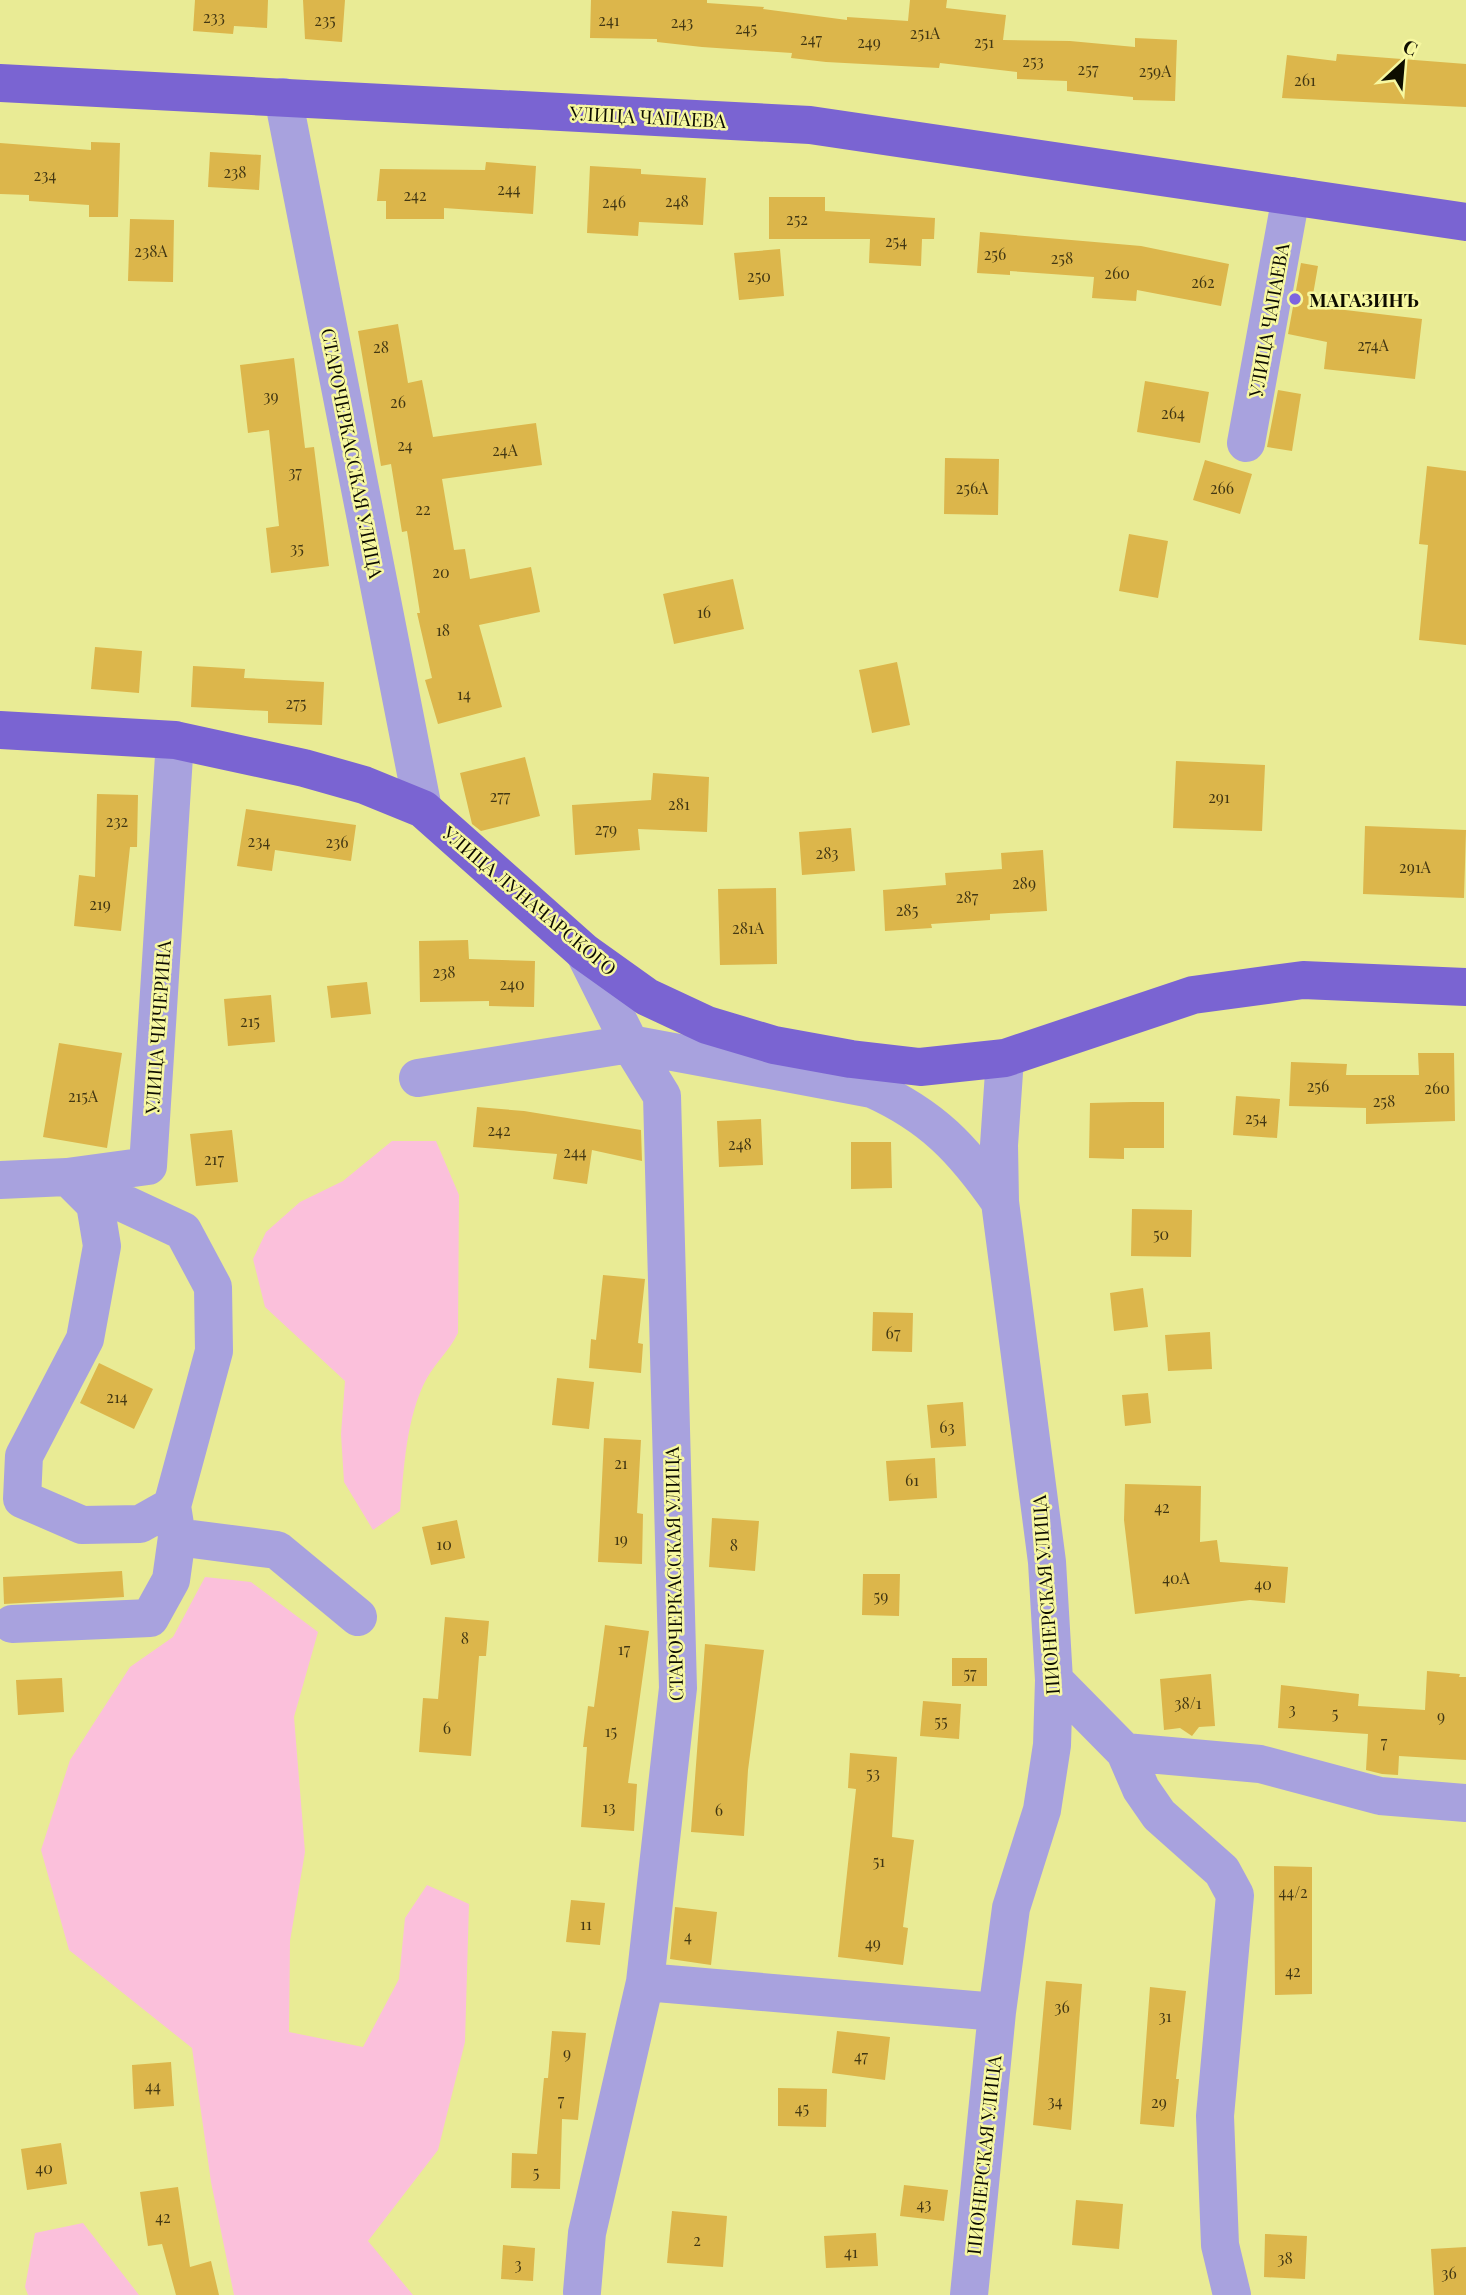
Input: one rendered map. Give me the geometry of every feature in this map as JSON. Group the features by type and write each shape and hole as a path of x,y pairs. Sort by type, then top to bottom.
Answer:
{"main road":[{"name":"УЛИЦА ЧАПАЕВА","path":"0,83 810,125 1466,222"},
{"name":"УЛИЦА ЛУНАЧАРСКОГО","path":"0,730 175,740 304,768 364,785 423,809 584,952 647,997 707,1025 774,1045 850,1059 920,1067 1005,1058 1193,995 1303,980 1466,987"}],"street":[{"name":"СТАРОЧЕРКАССКАЯ УЛИЦА","path":"283,97 423,809"},
{"name":"УЛИЦА ЧАПАЕВА","path":"1246,443 1291,196"},
{"name":"УЛИЦА ЧИЧЕРИНА","path":"0,1180 67,1177 148,1166 175,740"},
{"name":"СТАРОЧЕРКАССКАЯ УЛИЦА","path":"582,2292 587,2233 645,1982 678,1688 662,1096 630,1044 584,952"},
{"path":"418,1078 630,1044 872,1089 908,1105 939,1129 977,1170 1000,1202"},
{"name":"ПИОНЕРСКАЯ УЛИЦА","path":"969,2295 997,2012 1011,1908 1042,1810 1052,1745 1054,1680 1047,1562 1000,1202 999,1145 1005,1058"},
{"path":"12,1624 150,1618 171,1580 175,1521 214,1351 213,1287 183,1231 67,1177"},
{"path":"67,1177 95,1204 102,1247 85,1339 24,1456 22,1499 82,1525 175,1521 276,1550 358,1617"},
{"path":"1054,1680 1125,1752 1141,1789 1159,1815 1222,1871 1235,1895 1215,2116 1220,2245 1232,2295"},
{"path":"1125,1752 1260,1765 1381,1796 1466,1803"},
{"path":"645,1982 997,2012"}],"shaded area":[{"path":"392,1141 436,1141 459,1195 458,1333 427,1378 414,1409 407,1443 400,1511 373,1530 344,1482 341,1434 345,1381 265,1307 253,1259 266,1232 300,1202 343,1181"},
{"path":"205,1577 251,1582 318,1632 294,1717 305,1852 290,1941 289,2032 363,2047 399,1979 405,1918 427,1885 469,1904 465,2042 438,2150 368,2241 413,2295 234,2295 211,2182 192,2048 69,1950 41,1850 70,1760 130,1667 173,1637"},
{"path":"83,2223 139,2295 28,2295 25,2287 35,2233"}],"building":[{"path":"195,0 268,0 267,28 234,26 233,34 193,31"},
{"path":"303,0 345,0 342,42 305,39"},
{"path":"591,0 707,0 707,3 764,7 763,9 847,20 847,17 908,21 910,0 947,0 946,8 1006,15 1003,40 1070,41 1135,47 1135,38 1177,40 1175,101 1133,100 1133,97 1067,91 1067,81 1017,79 1017,72 940,63 939,68 826,62 791,58 792,53 702,47 657,42 657,39 590,38"},
{"path":"1337,54 1466,64 1466,107 1282,98 1287,55 1336,61"},
{"path":"91,142 120,143 118,217 89,217 89,205 29,201 29,195 0,194 0,143 91,150"},
{"path":"210,152 261,155 259,190 208,187"},
{"path":"486,162 536,166 533,214 444,208 444,219 386,219 386,201 377,201 380,169 485,170"},
{"path":"590,166 641,169 641,174 706,178 703,225 639,222 638,236 587,233"},
{"path":"769,197 825,197 825,211 935,218 934,239 922,239 921,266 869,263 870,239 769,239"},
{"path":"130,219 174,220 173,282 128,281"},
{"path":"980,232 1141,246 1229,264 1221,306 1137,290 1136,301 1092,298 1094,277 1010,271 1010,275 977,273"},
{"path":"780,249 784,296 739,300 734,253"},
{"path":"1301,263 1318,266 1311,306 1422,319 1415,379 1324,369 1327,342 1288,334"},
{"path":"398,324 408,383 422,380 433,437 536,423 542,465 442,479 454,550 465,549 470,579 531,567 540,612 479,625 502,707 438,724 425,680 432,678 417,613 420,613 407,531 402,532 391,464 381,466 358,331"},
{"path":"294,358 305,448 314,447 329,566 271,573 266,528 279,526 269,430 248,433 240,365"},
{"path":"1145,381 1209,392 1200,443 1137,432"},
{"path":"1278,390 1301,394 1292,451 1267,447"},
{"path":"945,458 999,459 998,515 944,514"},
{"path":"1205,460 1252,474 1240,514 1193,500"},
{"path":"1427,466 1466,471 1466,645 1419,640 1428,545 1419,544"},
{"path":"1129,534 1168,541 1158,598 1119,591"},
{"path":"733,579 744,629 674,644 663,594"},
{"path":"95,647 142,651 139,693 91,689"},
{"path":"897,662 910,725 872,733 859,670"},
{"path":"193,666 245,669 244,678 324,682 322,725 268,723 268,711 191,707"},
{"path":"525,757 540,816 481,831 472,824 460,773"},
{"path":"1176,761 1265,765 1262,831 1173,828"},
{"path":"653,773 709,777 707,832 638,829 640,850 575,855 572,805 651,800"},
{"path":"97,794 138,795 137,847 130,847 121,931 74,926 79,875 95,877"},
{"path":"246,809 356,825 351,861 275,850 272,871 237,866"},
{"path":"1365,826 1466,830 1464,898 1363,894"},
{"path":"851,828 855,871 802,875 799,832"},
{"path":"1043,850 1047,911 990,914 990,920 931,924 932,928 885,931 883,890 946,885 945,873 1002,869 1001,853"},
{"path":"776,888 777,964 720,965 718,889"},
{"path":"468,940 469,959 535,961 534,1007 489,1006 489,1001 420,1002 419,941"},
{"path":"367,982 371,1014 331,1018 327,986"},
{"path":"271,995 275,1042 228,1046 224,999"},
{"path":"59,1043 122,1053 107,1148 43,1137"},
{"path":"1418,1053 1454,1053 1455,1121 1366,1124 1366,1108 1289,1106 1291,1062 1347,1064 1346,1075 1419,1075"},
{"path":"1236,1096 1280,1099 1277,1138 1233,1135"},
{"path":"1164,1102 1164,1148 1124,1148 1124,1159 1089,1158 1090,1103"},
{"path":"477,1107 524,1111 641,1130 642,1161 592,1150 587,1184 553,1179 557,1154 473,1147"},
{"path":"761,1119 763,1165 719,1167 717,1121"},
{"path":"232,1130 238,1182 196,1186 190,1134"},
{"path":"851,1142 891,1142 892,1188 851,1189"},
{"path":"1132,1209 1192,1210 1191,1257 1131,1256"},
{"path":"603,1275 645,1279 638,1343 643,1344 641,1373 589,1368 591,1339 596,1340"},
{"path":"1143,1288 1148,1327 1114,1331 1110,1293"},
{"path":"873,1312 913,1313 912,1352 872,1351"},
{"path":"1210,1332 1212,1369 1168,1371 1165,1335"},
{"path":"99,1363 153,1389 134,1429 80,1403"},
{"path":"557,1378 594,1382 589,1429 552,1425"},
{"path":"1148,1393 1151,1423 1125,1426 1122,1395"},
{"path":"963,1402 966,1446 931,1448 927,1405"},
{"path":"604,1438 641,1440 637,1513 643,1514 642,1564 598,1562"},
{"path":"935,1458 937,1498 889,1501 886,1461"},
{"path":"1125,1484 1201,1486 1200,1542 1217,1540 1220,1562 1288,1567 1285,1603 1250,1600 1135,1614 1124,1520"},
{"path":"712,1518 759,1521 755,1571 709,1567"},
{"path":"457,1520 465,1558 431,1565 422,1527"},
{"path":"122,1571 124,1597 4,1604 3,1577"},
{"path":"863,1574 900,1574 899,1616 862,1615"},
{"path":"445,1617 489,1621 486,1656 479,1656 471,1756 419,1752 423,1698 438,1699"},
{"path":"605,1625 649,1631 628,1783 637,1784 634,1831 581,1827 587,1747 583,1747 588,1706 594,1707"},
{"path":"705,1644 764,1650 748,1770 744,1836 691,1832"},
{"path":"952,1658 987,1658 987,1686 952,1686"},
{"path":"1427,1671 1466,1677 1466,1760 1399,1756 1398,1775 1382,1774 1366,1770 1368,1734 1278,1728 1281,1685 1359,1694 1358,1706 1425,1710"},
{"path":"1211,1674 1215,1726 1199,1727 1192,1736 1180,1728 1164,1730 1160,1679"},
{"path":"62,1678 64,1712 18,1715 16,1680"},
{"path":"923,1701 961,1704 959,1739 920,1736"},
{"path":"850,1753 897,1757 892,1837 914,1840 903,1927 908,1928 903,1965 838,1957 856,1789 848,1788"},
{"path":"1274,1866 1312,1867 1312,1994 1275,1995"},
{"path":"571,1900 605,1903 600,1945 566,1942"},
{"path":"675,1907 717,1912 711,1965 670,1959"},
{"path":"1046,1981 1082,1984 1071,2130 1033,2125"},
{"path":"1150,1987 1186,1991 1176,2079 1179,2079 1174,2127 1140,2124"},
{"path":"552,2031 586,2033 578,2120 562,2119 560,2189 511,2188 512,2153 537,2154 544,2078 548,2078"},
{"path":"837,2031 890,2037 885,2080 832,2073"},
{"path":"171,2062 174,2106 134,2109 132,2065"},
{"path":"778,2088 827,2089 826,2127 778,2126"},
{"path":"61,2143 67,2184 27,2190 21,2149"},
{"path":"904,2185 948,2190 944,2221 900,2216"},
{"path":"178,2187 190,2267 211,2261 219,2295 176,2295 162,2244 148,2246 140,2192"},
{"path":"1076,2200 1123,2204 1119,2249 1072,2245"},
{"path":"672,2211 727,2216 723,2267 667,2263"},
{"path":"876,2233 878,2266 826,2268 824,2236"},
{"path":"1265,2234 1307,2236 1305,2279 1264,2277"},
{"path":"503,2245 535,2248 533,2281 501,2279"},
{"path":"1466,2247 1466,2295 1434,2295 1431,2249"}],"place":[{"name":"МАГАЗИНЪ","path":"1295,299"}]}
